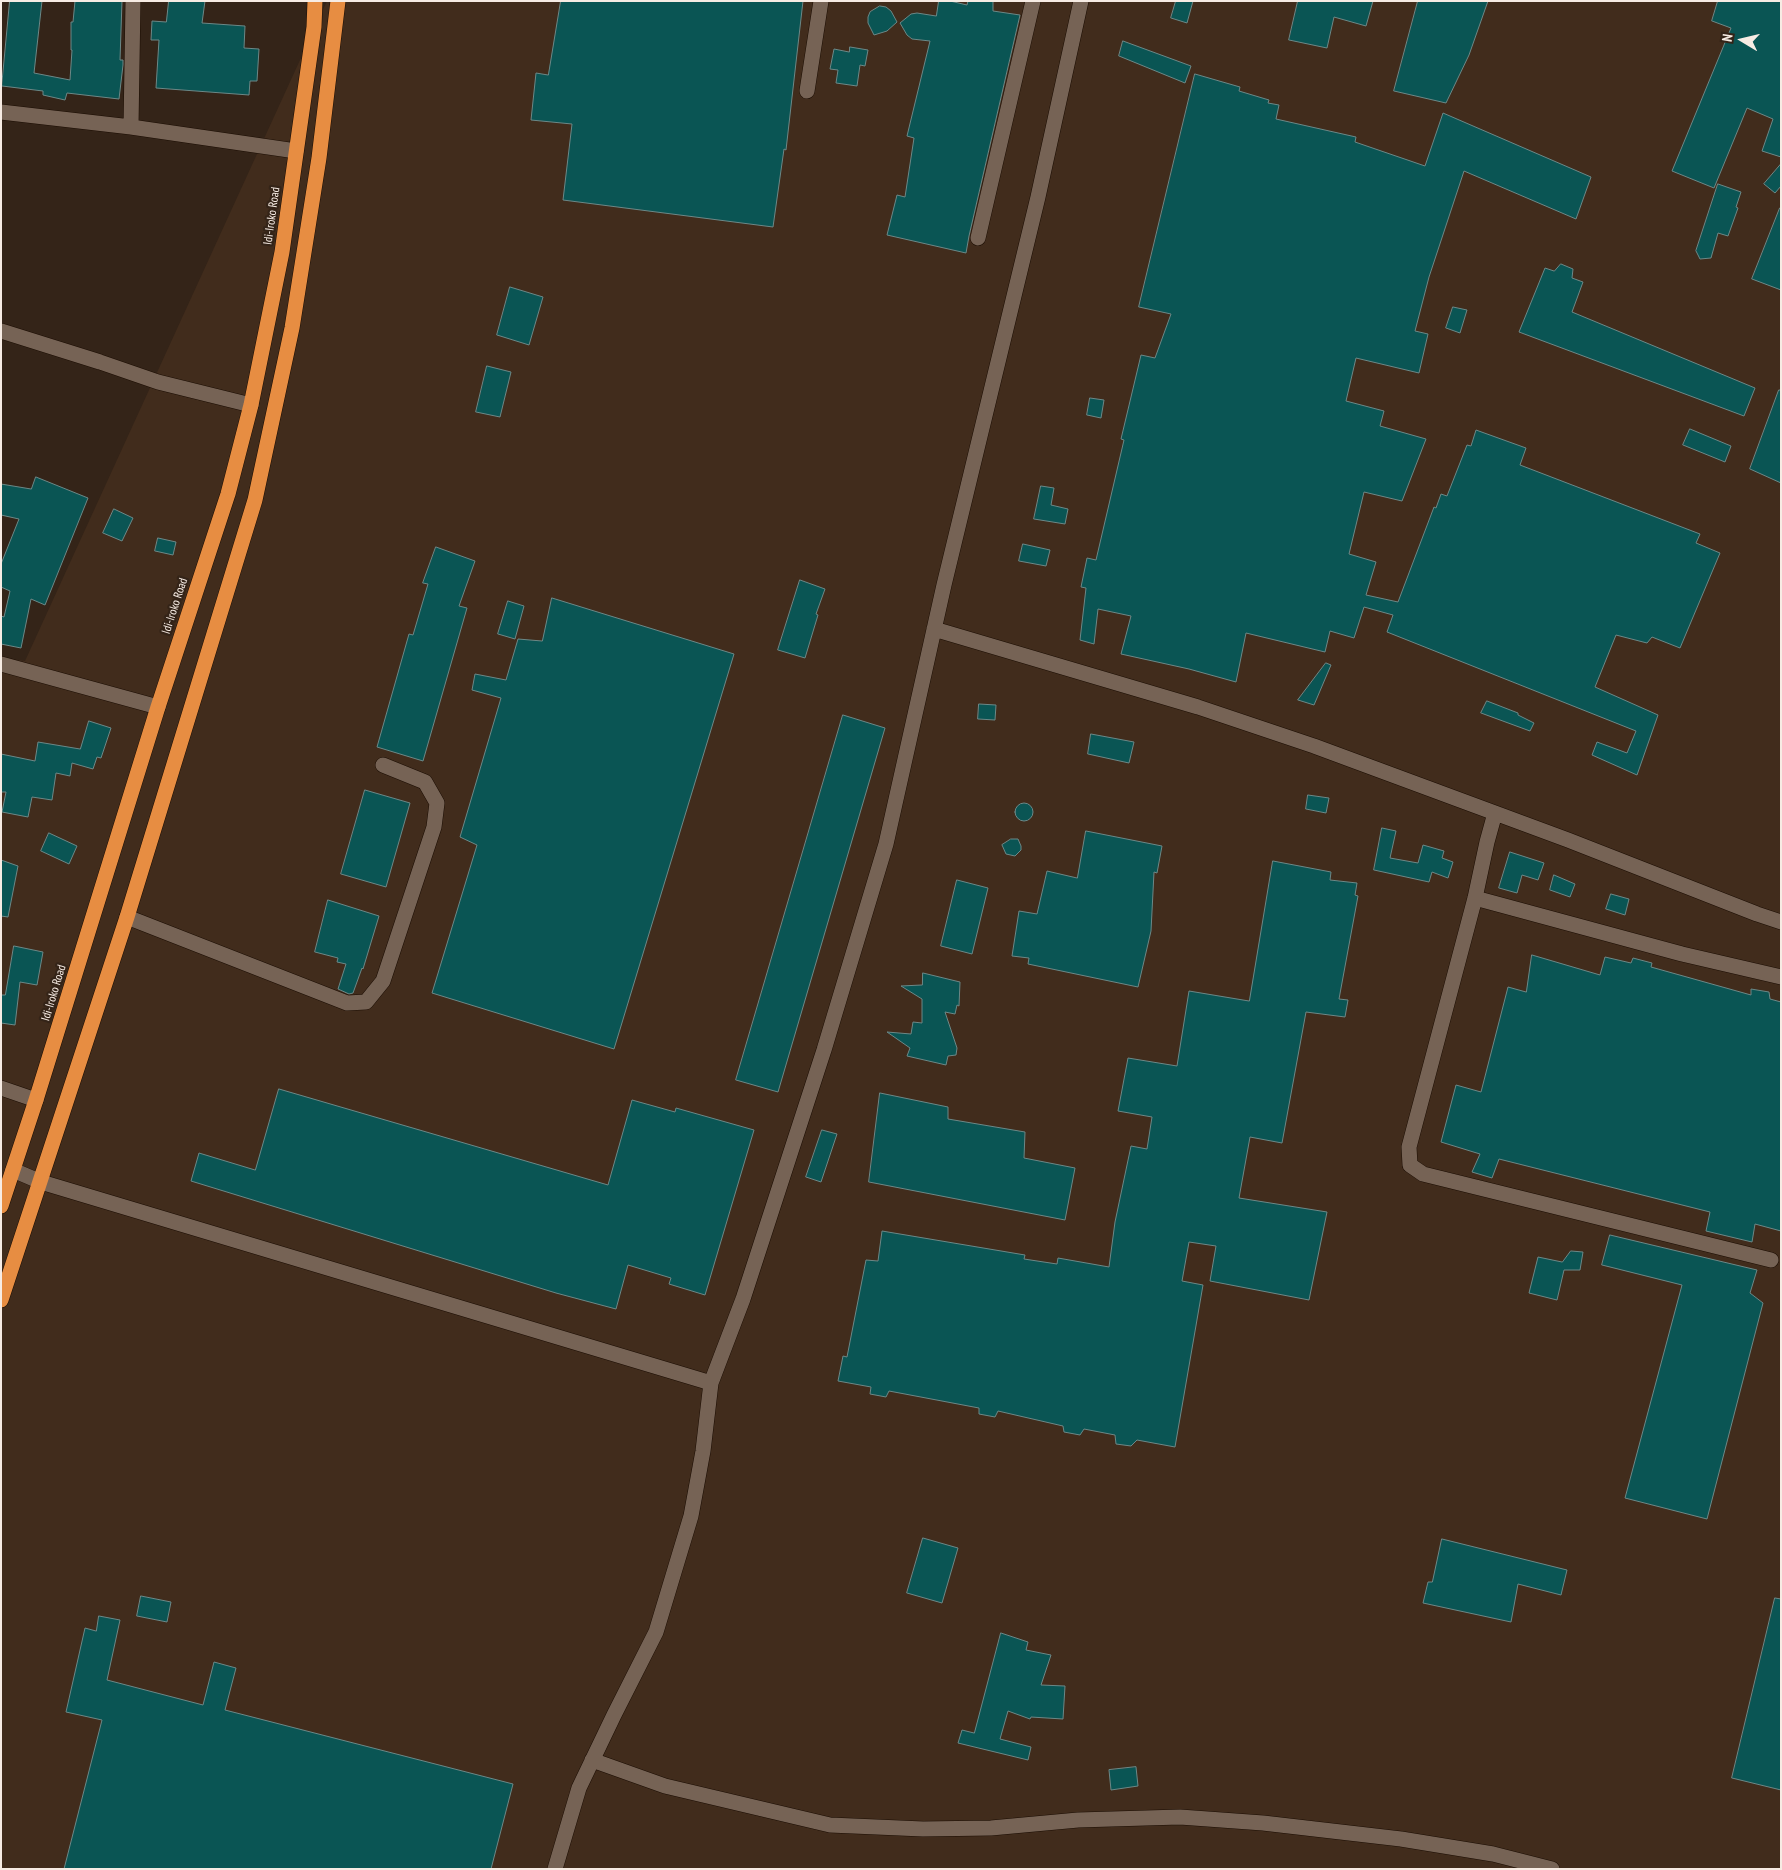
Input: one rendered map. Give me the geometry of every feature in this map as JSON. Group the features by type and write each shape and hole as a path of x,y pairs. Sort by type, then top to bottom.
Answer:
{"highway":[{"name":"Idi-Iroko Road","path":"1,1206 7,1179 36,1100 158,708 228,494 251,405 282,252 314,27 315,1"},
{"path":"1,1300 127,917 255,500 292,328 319,158 338,1"}],"street":[{"path":"131,127 133,1"},
{"path":"807,91 821,1"},
{"path":"978,238 1033,1"},
{"path":"555,1869 579,1788 656,1632 691,1516 704,1451 711,1383 743,1299 824,1050 886,844 934,629 1038,197 1081,1"},
{"path":"1,112 131,127 296,151"},
{"path":"1,331 158,382 251,405"},
{"path":"934,629 1198,707 1314,746 1781,922"},
{"path":"1,664 158,708"},
{"path":"127,917 346,1003 366,1002 383,981 434,827 437,803 425,782 383,765"},
{"path":"1495,813 1475,898 1409,1147 1410,1165 1423,1174 1771,1260"},
{"path":"1475,898 1682,954 1781,977"},
{"path":"1,1088 36,1100"},
{"path":"7,1179 41,1182 711,1383"},
{"path":"592,1760 665,1786 830,1825 924,1829 991,1828 1078,1820 1180,1817 1263,1822 1400,1839 1493,1854 1552,1869"}],"shaded area":[{"path":"327,1 1781,1 1781,1869 1,1869 1,658 25,661"}],"building":[{"path":"10,1 42,1 34,73 70,80 71,22 73,22 75,1 122,1 120,60 123,60 123,65 119,99 67,93 65,100 43,95 43,91 2,86"},
{"path":"169,1 205,1 202,23 245,26 244,48 259,49 257,81 250,81 249,95 156,88 159,40 151,40 152,21 166,22"},
{"path":"561,1 803,1 786,150 784,149 773,227 563,200 572,124 531,120 536,73 548,75"},
{"path":"939,1 950,1 967,5 968,1 993,1 993,11 1020,15 966,253 887,235 897,195 905,197 914,138 907,136 930,41 912,39 907,35 900,23 911,14 936,16"},
{"path":"1176,1 1193,1 1187,23 1171,18"},
{"path":"1298,1 1373,1 1366,26 1334,17 1327,48 1289,40"},
{"path":"1418,1 1488,1 1469,55 1446,103 1394,91"},
{"path":"1718,1 1781,1 1781,157 1762,151 1773,119 1747,108 1714,188 1672,171 1731,28 1712,21"},
{"path":"880,6 886,7 891,11 897,22 887,31 874,35 868,23 868,17 870,12"},
{"path":"1123,41 1191,66 1185,83 1119,56"},
{"path":"850,47 868,50 865,66 860,65 857,86 836,83 838,70 830,69 834,49 849,52"},
{"path":"1195,74 1240,87 1239,91 1269,100 1268,103 1279,105 1276,119 1356,137 1355,142 1425,166 1443,113 1591,177 1576,219 1464,171 1429,277 1415,331 1428,334 1419,373 1356,358 1346,401 1384,411 1380,426 1426,439 1402,501 1364,492 1349,554 1376,562 1366,595 1398,602 1434,507 1436,508 1441,494 1447,496 1467,445 1471,446 1476,430 1526,448 1520,465 1700,534 1696,543 1720,553 1680,648 1652,637 1647,643 1616,635 1595,687 1658,715 1637,775 1592,755 1597,742 1627,753 1636,731 1387,632 1393,615 1364,607 1354,638 1330,631 1325,652 1246,633 1236,682 1189,669 1121,654 1131,616 1098,609 1094,644 1080,640 1086,588 1081,587 1087,558 1096,560 1124,440 1121,439 1141,355 1155,358 1171,314 1139,307"},
{"path":"1781,164 1781,186 1775,193 1764,184"},
{"path":"1718,184 1741,192 1736,207 1738,208 1728,236 1718,233 1711,258 1700,259 1696,251"},
{"path":"1781,208 1781,290 1752,279"},
{"path":"1561,264 1573,269 1572,278 1583,282 1572,312 1755,388 1744,416 1519,332 1545,268 1554,271"},
{"path":"510,287 543,297 529,345 497,335"},
{"path":"1453,307 1467,310 1460,333 1446,328"},
{"path":"487,366 511,372 500,417 476,412"},
{"path":"1779,390 1781,390 1781,483 1750,469"},
{"path":"1090,398 1104,400 1101,418 1087,415"},
{"path":"1690,429 1731,446 1725,462 1683,445"},
{"path":"36,477 88,498 45,605 31,599 21,648 1,644 1,616 4,617 10,591 1,587 1,564 19,519 1,515 1,484 31,489"},
{"path":"1041,486 1054,488 1051,505 1068,509 1065,524 1034,519"},
{"path":"114,509 133,518 122,541 103,533"},
{"path":"158,538 176,542 173,555 155,551"},
{"path":"1023,544 1050,550 1046,566 1019,561"},
{"path":"436,547 475,561 459,606 467,608 423,761 377,747 409,634 413,635 428,584 423,583"},
{"path":"800,580 825,589 816,614 818,615 805,658 778,650"},
{"path":"552,598 734,654 614,1049 432,993 477,845 460,837 501,698 472,690 475,674 506,680 518,639 542,641"},
{"path":"508,601 524,606 515,639 498,634"},
{"path":"1326,663 1331,665 1314,705 1298,700"},
{"path":"1487,701 1518,713 1518,715 1534,723 1530,731 1481,713"},
{"path":"979,704 996,705 995,720 978,719"},
{"path":"843,715 885,728 778,1092 736,1080"},
{"path":"89,721 111,728 101,758 97,757 93,769 72,763 70,776 56,773 52,800 32,797 28,817 2,812 6,792 1,792 1,754 35,761 38,742 80,749"},
{"path":"1091,734 1134,742 1129,763 1088,754"},
{"path":"365,790 410,803 386,887 341,874"},
{"path":"1308,795 1329,798 1326,813 1306,809"},
{"path":"1024,803 1030,806 1033,812 1030,818 1024,821 1018,818 1015,812 1018,806"},
{"path":"1382,828 1396,831 1390,858 1418,863 1423,845 1444,851 1442,858 1453,862 1448,878 1432,872 1429,882 1374,870"},
{"path":"1086,831 1162,846 1157,873 1154,872 1151,931 1138,987 1028,964 1029,958 1012,956 1019,911 1037,914 1047,871 1077,878"},
{"path":"49,833 77,846 69,864 41,851"},
{"path":"1011,839 1018,839 1021,846 1021,850 1015,856 1006,854 1002,845"},
{"path":"1510,852 1544,863 1538,880 1522,875 1517,893 1499,888"},
{"path":"1,860 18,866 8,917 1,916"},
{"path":"1273,861 1331,872 1330,880 1357,883 1355,895 1358,896 1339,999 1348,1000 1345,1017 1306,1012 1282,1143 1250,1137 1239,1198 1327,1212 1309,1300 1210,1281 1216,1246 1189,1242 1182,1281 1203,1285 1175,1447 1137,1440 1131,1446 1116,1444 1115,1435 1084,1429 1080,1435 1064,1432 1063,1426 998,1411 995,1417 979,1414 979,1408 889,1391 886,1397 870,1394 871,1387 838,1381 843,1356 847,1357 866,1260 878,1261 882,1231 1025,1255 1024,1259 1057,1264 1058,1258 1109,1267 1115,1222 1131,1146 1147,1149 1152,1117 1118,1111 1128,1058 1177,1066 1189,991 1249,1001"},
{"path":"1554,875 1575,884 1570,897 1550,890"},
{"path":"957,880 988,888 972,954 941,946"},
{"path":"1611,894 1629,899 1625,915 1606,909"},
{"path":"328,900 379,916 363,969 353,993 349,994 338,989 346,964 337,962 338,958 315,952"},
{"path":"14,946 43,952 37,985 20,982 15,1025 1,1023 1,995 5,995"},
{"path":"1532,955 1600,975 1605,957 1631,963 1633,958 1652,963 1651,967 1751,995 1751,989 1769,992 1770,999 1781,1002 1781,1231 1755,1224 1752,1242 1706,1231 1710,1212 1499,1159 1492,1178 1472,1172 1480,1154 1441,1142 1456,1085 1481,1092 1508,987 1526,992"},
{"path":"923,973 960,982 959,1006 957,1005 955,1014 945,1012 957,1048 956,1055 948,1056 946,1065 907,1056 910,1048 887,1032 911,1034 913,1022 922,1023 922,999 901,986 922,985"},
{"path":"279,1089 608,1185 632,1100 675,1112 676,1108 754,1130 705,1295 669,1284 671,1278 628,1265 616,1309 556,1293 191,1181 199,1153 255,1170"},
{"path":"880,1093 948,1107 948,1119 1025,1132 1024,1158 1075,1168 1065,1220 869,1182"},
{"path":"822,1130 837,1134 821,1182 806,1177"},
{"path":"1610,1235 1757,1270 1750,1293 1763,1303 1707,1519 1625,1498 1682,1285 1602,1265"},
{"path":"1571,1251 1583,1252 1580,1270 1564,1270 1557,1300 1529,1293 1538,1257 1562,1262"},
{"path":"923,1538 958,1548 942,1603 907,1593"},
{"path":"1442,1539 1567,1570 1561,1595 1518,1584 1511,1622 1423,1603 1428,1582 1432,1582"},
{"path":"141,1596 171,1602 167,1622 137,1616"},
{"path":"1775,1598 1781,1599 1781,1790 1732,1778"},
{"path":"99,1616 120,1620 107,1680 203,1705 214,1662 236,1668 225,1710 513,1784 491,1869 64,1869 102,1720 66,1712 85,1628 96,1631"},
{"path":"1001,1633 1028,1642 1026,1650 1051,1655 1041,1685 1065,1686 1063,1719 1031,1717 1030,1719 1008,1711 1000,1739 1031,1747 1028,1760 958,1743 962,1730 974,1733"},
{"path":"1136,1767 1138,1786 1111,1790 1109,1770"}]}
